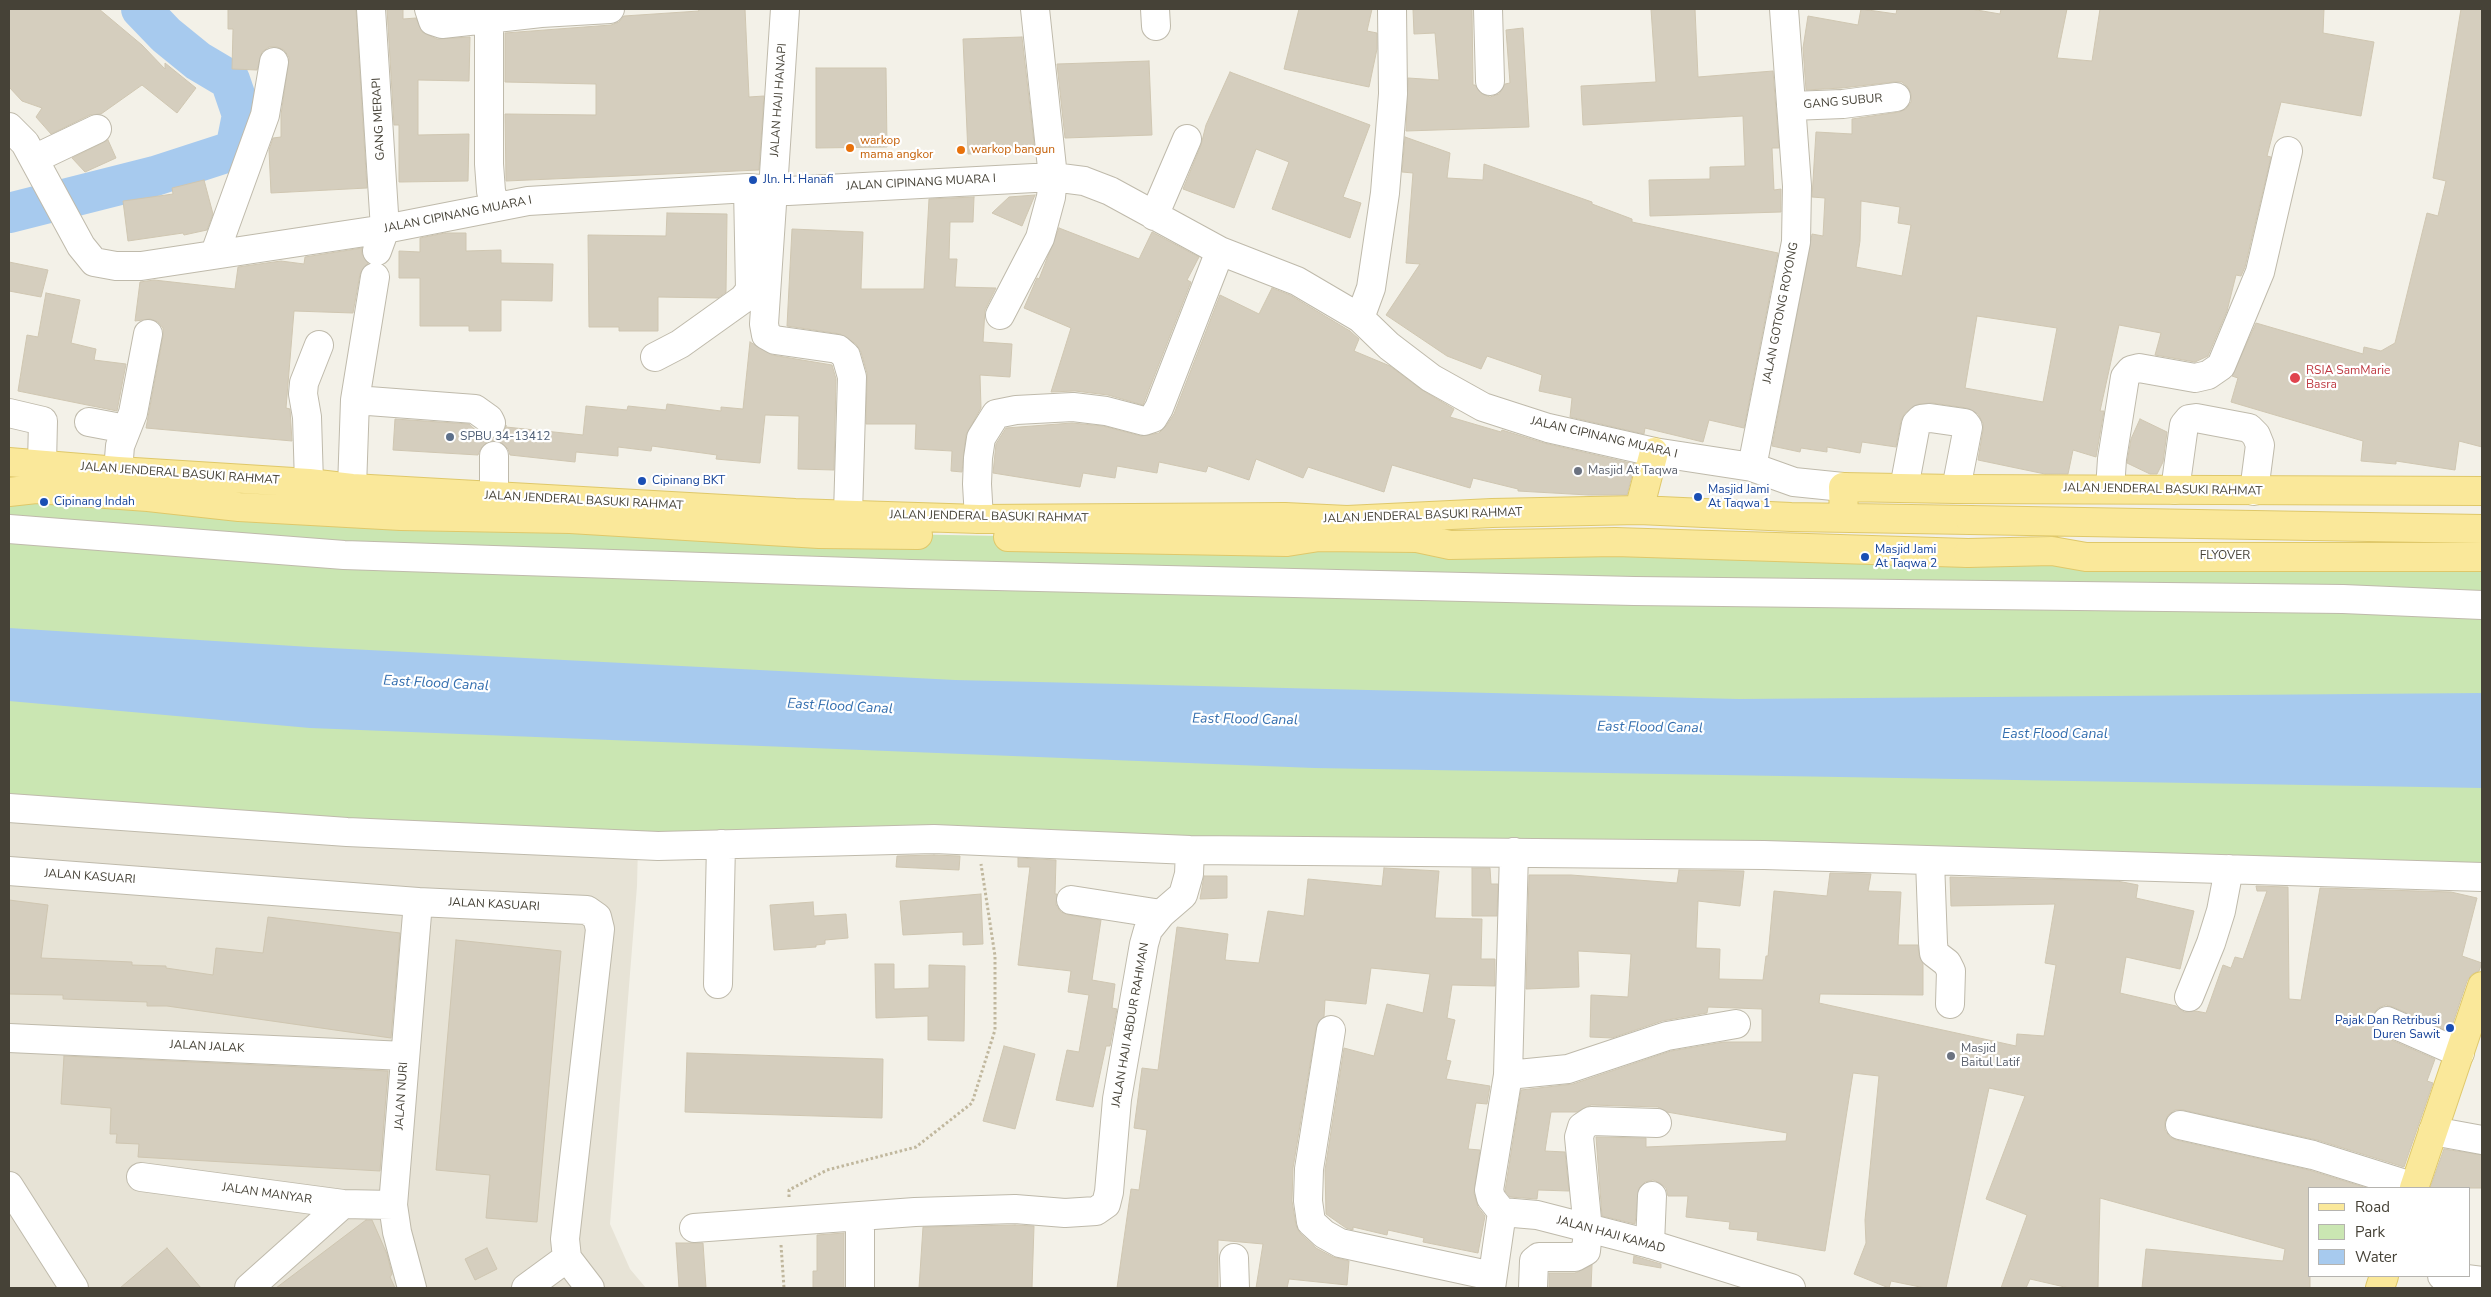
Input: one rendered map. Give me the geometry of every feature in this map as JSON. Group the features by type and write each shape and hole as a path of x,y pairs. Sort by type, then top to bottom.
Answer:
{"main road":[{"path":"1639,510 1654,452"},
{"name":"JALAN JENDERAL BASUKI RAHMAT","path":"9,462 309,483 352,488 795,513 979,519 1285,517 1347,520 1492,513 1639,510 1970,520 2482,529"},
{"name":"JALAN JENDERAL BASUKI RAHMAT","path":"1843,486 1956,489 2482,491"},
{"path":"1843,486 1844,517"},
{"name":"JALAN JENDERAL BASUKI RAHMAT","path":"9,492 36,489 148,497 239,507 401,516 570,519 819,534 1286,542 1318,537 1417,538 1450,545 1615,542 1968,553"},
{"path":"2338,491 2379,502 2442,503 2461,510 2464,515 2464,539 2458,552 2436,563"},
{"name":"JALAN JENDERAL BASUKI RAHMAT","path":"1853,548 1930,560 2482,564"},
{"name":"FLYOVER","path":"1968,553 2052,551 2086,557 2482,557"},
{"path":"2414,1187 2482,986"}],"street":[{"name":"GANG MERAPI","path":"372,9 381,240"},
{"path":"429,9 433,21 438,24 498,16 610,9"},
{"name":"JALAN HAJI HANAPI","path":"760,189 784,9"},
{"path":"1000,315 1040,238 1051,197 1053,177 1035,9"},
{"path":"1360,318 1371,288 1385,193 1393,94 1392,9"},
{"path":"1488,9 1490,81"},
{"name":"JALAN GOTONG ROYONG","path":"1752,467 1796,242 1797,186 1784,9"},
{"path":"495,207 491,191 489,164 498,16"},
{"path":"215,253 264,115 274,62"},
{"name":"GANG SUBUR","path":"1791,106 1843,104 1896,97"},
{"name":"JALAN CIPINANG MUARA I","path":"9,127 24,143 37,163 80,246 94,262 116,266 141,266 215,253 381,240 495,207 528,201 1053,177 1084,181 1110,191 1220,251 1297,281 1360,318 1389,346 1431,378 1483,407 1548,428 1654,452 1752,467 1794,482 1843,486"},
{"path":"37,163 97,129"},
{"path":"1154,216 1187,139"},
{"path":"2110,489 2112,459 2125,377 2131,370 2139,368 2195,378 2208,376 2220,366 2260,272 2288,151"},
{"path":"655,357 680,344 743,299 750,290 760,189"},
{"path":"760,189 764,324 766,335 775,340 838,349 846,356 852,377 848,514"},
{"path":"979,519 978,458 982,438 996,414 1016,410 1073,408 1106,411 1144,421 1153,418 1159,408 1220,251"},
{"path":"352,488 355,400 375,277"},
{"path":"118,471 120,446 132,413 148,334"},
{"path":"309,483 308,417 303,394 304,383 319,345"},
{"path":"355,400 475,409 489,419 491,423"},
{"path":"9,413 43,421 42,464"},
{"path":"1904,488 1916,424 1921,419 1930,418 1965,423 1968,427 1956,489"},
{"path":"2175,490 2184,425 2189,419 2196,418 2248,428 2256,435 2260,445 2254,491"},
{"path":"89,422 126,429"},
{"path":"494,456 494,496"},
{"path":"9,529 344,555 911,574 1634,591 2343,600 2482,605"},
{"path":"9,808 347,832 658,846 934,839 1190,850 1764,855 2482,877"},
{"path":"718,984 721,844"},
{"name":"JALAN HAJI ABDUR RAHMAN","path":"860,1216 1015,1209 1065,1214 1096,1212 1106,1204 1109,1192 1117,1099 1144,944 1148,930 1161,914 1183,896 1189,874 1190,850"},
{"path":"1331,1030 1309,1169 1308,1201 1311,1222 1324,1234 1340,1243 1491,1282 1502,1212 1490,1198 1489,1190 1508,1075 1514,852"},
{"path":"1930,861 1932,943 1934,953 1947,963 1952,971 1950,1004"},
{"path":"2189,997 2214,935 2229,870"},
{"name":"JALAN KASUARI","path":"9,871 418,902 587,910 597,917 600,928 565,1239 567,1258"},
{"path":"1071,900 1161,914"},
{"name":"JALAN NURI","path":"412,1288 397,1232 393,1205 418,902"},
{"path":"2386,1021 2460,1053"},
{"path":"1508,1075 1561,1071 1667,1036 1736,1024"},
{"name":"JALAN JALAK","path":"9,1038 405,1056"},
{"path":"1533,1288 1534,1261 1539,1257 1581,1255 1586,1251 1588,1230 1579,1137 1582,1127 1591,1121 1658,1123"},
{"path":"2180,1125 2313,1155 2411,1187"},
{"path":"2434,1131 2482,1140"},
{"name":"JALAN MANYAR","path":"141,1177 343,1204 393,1205"},
{"path":"9,1186 74,1288"},
{"path":"1650,1244 1652,1196"},
{"path":"249,1288 343,1204"},
{"name":"JALAN HAJI KAMAD","path":"1502,1212 1537,1215 1588,1230 1650,1244 1784,1287"},
{"path":"694,1228 860,1216 860,1288"},
{"path":"526,1288 567,1258 590,1288"},
{"path":"1234,1258 1235,1288"},
{"path":"2450,1277 2482,1281"}],"path":[{"path":"784,1288 780,1249 790,1190 827,1170 916,1147 972,1103 995,1030 995,956 978,841"}],"shaded area":[{"path":"9,808 638,845 637,886 610,1224 630,1269 646,1288 9,1288"}],"green space":[{"path":"9,492 896,534 2482,564 2482,877 658,846 9,807"}],"water":[{"name":"East Flood Canal","path":"9,628 310,647 955,680 1739,699 2482,693 2482,788 1314,768 310,728 9,701"}],"building":[{"path":"9,9 99,9 142,45 165,69 165,63 196,88 177,113 142,85 101,114 90,115 51,134 36,117 42,108 22,101 9,87"},
{"path":"228,9 356,9 367,188 271,193 269,150 273,138 281,137 281,115 289,57 284,50 277,47 269,47 262,52 257,70 232,69 233,29 228,29"},
{"path":"387,9 403,9 403,19 416,18 422,32 437,39 470,37 469,81 418,80 418,135 469,134 468,181 399,182 399,125 394,125"},
{"path":"698,9 745,9 749,97 764,96 759,170 506,181 505,114 596,115 596,84 505,82 505,33 611,25 619,22 624,16 699,11"},
{"path":"1299,9 1372,9 1367,31 1377,33 1377,49 1369,87 1284,69"},
{"path":"1413,9 1472,9 1473,85 1482,94 1490,97 1499,94 1505,84 1510,83 1506,30 1523,28 1529,127 1406,131 1408,78 1439,80 1435,33 1414,34"},
{"path":"1651,9 1695,9 1698,77 1773,71 1779,148 1772,148 1774,190 1781,189 1781,212 1650,216 1649,180 1710,179 1710,167 1745,166 1743,116 1583,125 1581,86 1656,82"},
{"path":"1861,9 1896,14 1897,9 1971,9 2000,14 2001,9 2067,9 2057,58 2092,61 2100,9 2324,9 2323,33 2374,42 2361,116 2281,102 2267,156 2271,157 2245,267 2241,276 2236,275 2227,311 2208,356 2195,362 2155,355 2161,333 2119,325 2100,411 2104,411 2096,457 2073,450 2068,474 2045,474 1978,460 1983,423 1978,414 1967,408 1932,403 1919,404 1905,413 1901,421 1896,447 1862,442 1860,453 1827,447 1827,452 1801,448 1800,452 1772,446 1812,234 1823,236 1825,198 1812,197 1816,132 1852,134 1852,119 1899,112 1906,109 1911,102 1911,94 1908,87 1902,82 1806,90 1803,48 1808,16 1858,25","holes":["1861,201 1900,207 1898,223 1911,225 1902,276 1856,267 1860,241","1977,316 2057,328 2043,402 1965,388"]},
{"path":"2461,9 2482,9 2482,447 2459,441 2455,470 2396,461 2396,464 2361,461 2363,441 2231,402 2238,378 2232,376 2256,323 2363,354 2364,347 2381,351 2395,343 2427,213 2438,216 2446,181 2433,178"},
{"path":"1022,37 1035,151 968,154 963,39"},
{"path":"1149,61 1152,135 1065,138 1057,64"},
{"path":"816,68 886,68 887,147 816,148"},
{"path":"1230,72 1370,125 1343,197 1361,203 1350,238 1272,209 1289,162 1256,149 1234,208 1183,189 1201,145 1206,125"},
{"path":"1405,137 1450,153 1447,178 1483,180 1484,164 1592,202 1592,204 1632,219 1632,222 1778,253 1744,428 1709,420 1703,442 1645,428 1644,434 1570,417 1572,398 1539,391 1542,375 1487,356 1481,369 1447,356 1386,315 1420,264 1406,263 1413,173 1402,172"},
{"path":"108,140 116,158 85,172 72,158"},
{"path":"204,180 213,214 207,230 184,235 183,233 128,241 123,201 173,194 172,188"},
{"path":"1035,195 1022,226 992,213 1009,197"},
{"path":"974,197 973,222 950,222 949,259 957,259 955,287 996,288 985,310 983,342 1012,344 1010,377 980,375 981,408 966,435 962,472 951,471 952,451 915,449 916,424 866,424 867,373 861,352 856,344 840,334 787,326 792,229 863,232 861,289 924,289 929,199"},
{"path":"667,213 727,214 726,292 718,298 658,297 658,331 619,331 619,327 589,327 588,235 666,236"},
{"path":"1059,228 1139,259 1152,232 1199,257 1187,280 1191,282 1143,405 1108,395 1075,391 1051,392 1071,328 1024,308 1037,278 1039,279"},
{"path":"445,233 466,233 466,251 501,250 501,263 553,264 552,301 501,300 501,331 469,331 469,326 420,326 420,278 399,278 399,251 420,252 420,238"},
{"path":"362,248 362,254 368,263 360,274 353,313 294,311 286,408 290,409 292,441 146,428 163,328 158,322 150,319 135,321 140,282 154,280 235,289 238,267 281,261 304,264 305,257"},
{"path":"9,262 48,270 41,297 9,291"},
{"path":"1272,288 1290,295 1350,331 1359,339 1354,351 1390,366 1422,390 1454,409 1450,417 1544,443 1635,464 1627,495 1518,491 1518,489 1473,478 1470,488 1392,465 1384,492 1308,467 1303,478 1256,459 1249,480 1208,466 1206,472 1159,462 1157,473 1117,466 1115,478 1083,473 1080,487 993,473 996,444 1006,428 1072,423 1103,426 1141,436 1159,433 1174,414 1220,295 1259,314"},
{"path":"46,293 80,300 71,343 96,349 94,360 126,364 117,411 18,391 27,335 38,337"},
{"path":"750,342 772,355 832,365 836,379 834,470 798,469 799,416 765,415 760,463 716,459 717,455 652,446 651,451 618,447 618,456 576,452 575,462 510,455 508,449 502,443 494,440 486,443 478,455 393,450 395,419 469,424 482,436 491,439 498,437 504,432 506,425 506,427 583,435 586,406 627,410 628,406 666,410 667,404 721,411 721,407 743,409"},
{"path":"2140,419 2167,432 2163,462 2157,474 2150,474 2127,463 2131,439"},
{"path":"897,856 960,856 959,870 896,867"},
{"path":"1018,858 1056,860 1056,905 1061,912 1101,920 1092,980 1115,984 1112,1008 1117,1009 1110,1046 1106,1046 1093,1107 1056,1100 1067,1050 1079,1052 1089,995 1068,992 1071,971 1018,965 1030,867 1018,867"},
{"path":"1384,868 1439,871 1435,918 1482,919 1481,959 1495,959 1495,986 1452,985 1447,1018 1455,1020 1446,1060 1451,1061 1446,1079 1490,1086 1487,1104 1476,1103 1468,1149 1480,1150 1474,1193 1478,1207 1485,1216 1478,1253 1423,1242 1424,1238 1388,1230 1387,1235 1353,1227 1353,1230 1346,1228 1326,1214 1325,1170 1344,1048 1374,1056 1387,1004 1423,1013 1430,974 1371,968 1366,1004 1325,1000 1324,1017 1316,1028 1293,1168 1292,1201 1296,1225 1300,1233 1316,1248 1333,1257 1349,1261 1347,1285 1289,1279 1287,1288 1256,1288 1263,1244 1218,1240 1218,1288 1117,1288 1131,1189 1139,1190 1147,1130 1134,1128 1142,1068 1158,1070 1177,927 1228,934 1225,960 1259,963 1268,911 1304,916 1308,879 1382,886"},
{"path":"1472,868 1490,868 1491,884 1498,884 1497,916 1472,916"},
{"path":"1679,870 1744,871 1740,906 1698,901 1696,948 1720,949 1719,979 1763,980 1766,956 1768,956 1774,891 1827,896 1830,873 1871,874 1868,891 1901,892 1898,945 1918,945 1919,955 1923,964 1923,995 1820,994 1819,1003 2016,1046 2017,1034 2044,1036 2056,965 2045,963 2055,904 1951,906 1950,877 2117,881 2138,885 2136,898 2194,911 2180,969 2126,957 2120,993 2176,1006 2184,1012 2196,1011 2206,1013 2223,965 2231,968 2235,957 2243,959 2267,891 2257,891 2256,886 2288,887 2289,999 2301,1000 2320,888 2451,892 2477,898 2462,956 2482,963 2479,971 2472,974 2467,981 2450,1032 2386,1005 2378,1008 2373,1015 2371,1022 2374,1030 2380,1035 2435,1059 2427,1081 2433,1083 2404,1167 2317,1140 2183,1110 2175,1110 2168,1115 2165,1122 2165,1130 2170,1137 2176,1140 2309,1170 2364,1187 2308,1187 2308,1277 2310,1277 2310,1288 2142,1288 2146,1249 2283,1261 2285,1249 2100,1198 2098,1288 2069,1288 2030,1279 2026,1288 2001,1288 2027,1215 1986,1199 2025,1096 1989,1088 1946,1288 1925,1288 1891,1281 1889,1288 1854,1274 1866,1243 1865,1220 1879,1076 1853,1073 1825,1251 1757,1240 1758,1232 1729,1229 1730,1222 1686,1217 1688,1196 1668,1196 1666,1188 1653,1180 1645,1182 1639,1188 1635,1224 1602,1216 1596,1137 1646,1138 1646,1147 1786,1141 1787,1133 1667,1112 1658,1107 1591,1105 1577,1112 1551,1112 1545,1151 1565,1152 1569,1191 1538,1190 1537,1199 1510,1197 1505,1191 1521,1090 1573,1084 1671,1051 1724,1042 1762,1042 1762,1009 1708,1007 1707,1013 1662,1021 1612,1038 1590,1037 1591,995 1628,997 1631,954 1578,951 1579,987 1526,989 1529,875 1571,875 1677,883"},
{"path":"1204,876 1227,876 1227,898 1200,899"},
{"path":"981,894 983,944 963,945 963,932 903,935 900,901"},
{"path":"9,900 48,905 41,958 132,962 132,965 166,966 166,968 213,975 216,948 263,953 268,917 400,933 391,1038 167,1006 147,1006 147,1002 63,999 63,995 9,994"},
{"path":"813,902 814,916 846,914 848,938 825,940 825,944 816,945 816,947 774,950 770,905"},
{"path":"456,940 561,951 537,1222 486,1218 490,1175 436,1170"},
{"path":"875,964 894,964 894,989 929,988 929,965 965,966 964,1041 928,1040 928,1016 876,1018"},
{"path":"1004,1046 1035,1054 1015,1129 983,1121"},
{"path":"687,1053 883,1059 882,1118 685,1112"},
{"path":"64,1056 388,1071 380,1171 138,1157 139,1144 116,1143 117,1134 110,1134 111,1108 61,1104"},
{"path":"2444,1149 2482,1155 2482,1188 2430,1187"},
{"path":"366,1220 372,1220 387,1254 392,1274 390,1277 395,1288 276,1288"},
{"path":"1034,1226 1032,1288 919,1288 923,1227"},
{"path":"844,1233 844,1288 813,1288 813,1271 817,1271 817,1235"},
{"path":"676,1243 703,1243 706,1288 679,1288"},
{"path":"167,1248 201,1288 120,1288"},
{"path":"487,1248 497,1269 475,1280 465,1259"},
{"path":"1634,1256 1661,1264 1661,1268 1633,1263"},
{"path":"1592,1265 1591,1288 1549,1288 1549,1273 1575,1273"}],"waterway":[{"path":"9,213 155,176 235,150 242,115 230,80 198,61 166,35 141,9"}],"place":[{"name":"warkop mama angkor","path":"850,148"},
{"name":"warkop bangun","path":"961,150"},
{"name":"Jln. H. Hanafi","path":"753,180"},
{"name":"RSIA SamMarie Basra","path":"2295,378"},
{"name":"SPBU 34-13412","path":"450,437"},
{"name":"Masjid At Taqwa","path":"1578,471"},
{"name":"Cipinang BKT","path":"642,481"},
{"name":"Masjid Jami At Taqwa 1","path":"1698,497"},
{"name":"Cipinang Indah","path":"44,502"},
{"name":"Masjid Jami At Taqwa 2","path":"1865,557"},
{"name":"Pajak Dan Retribusi Duren Sawit","path":"2450,1028"},
{"name":"Masjid Baitul Latif","path":"1951,1056"}]}
